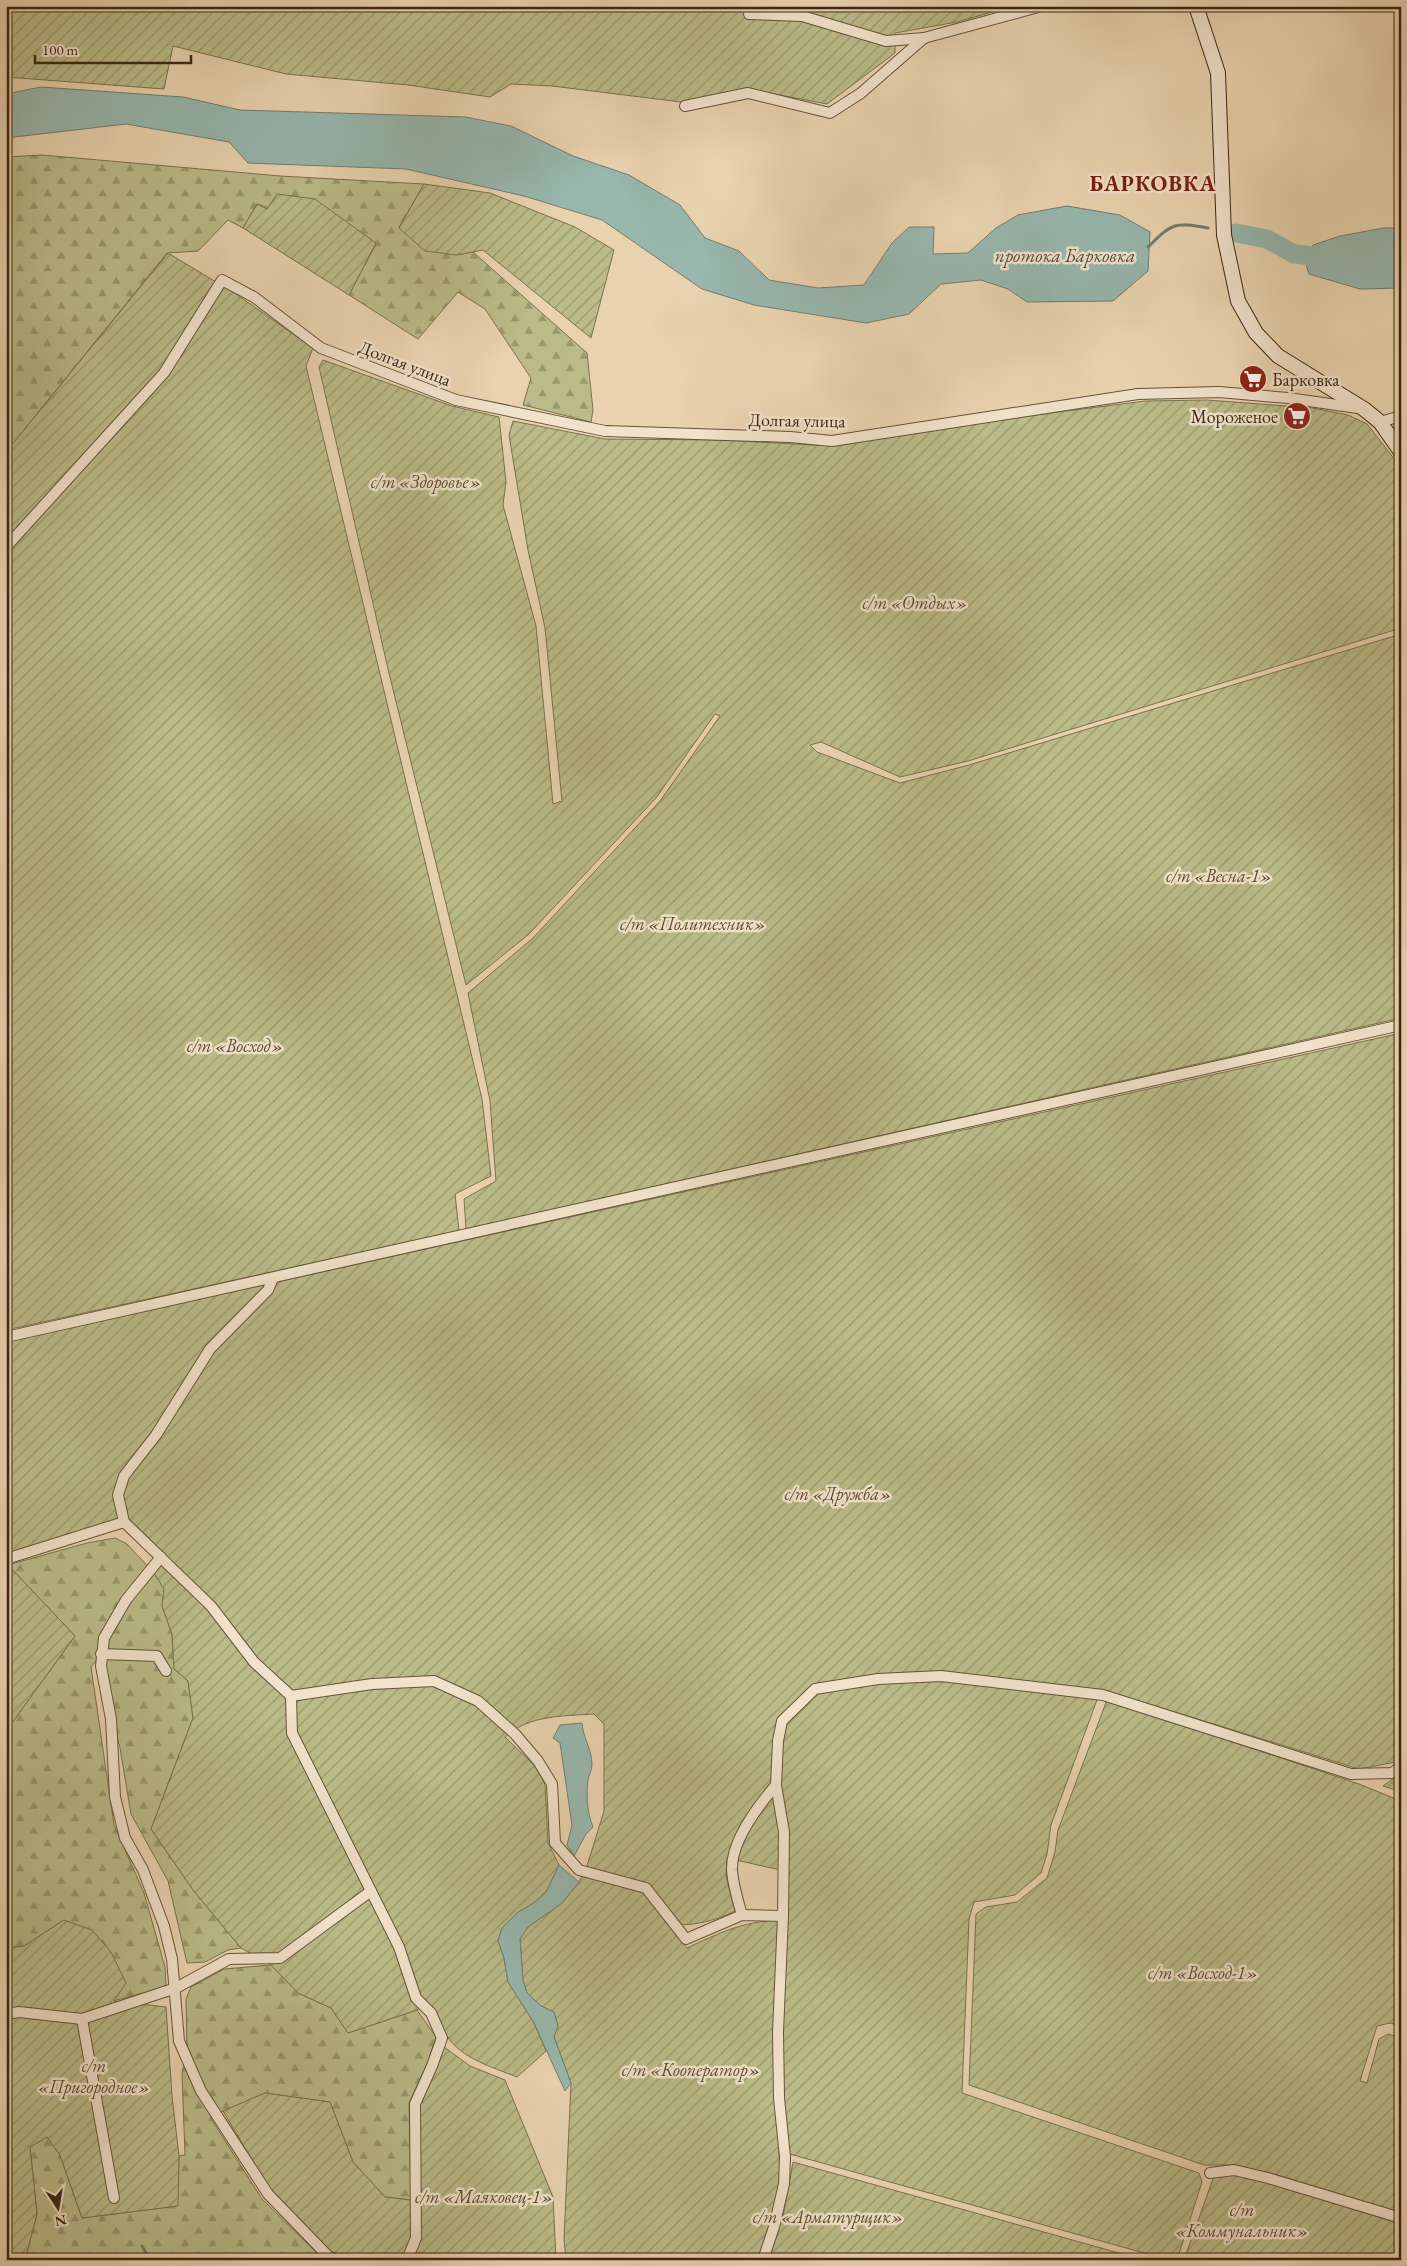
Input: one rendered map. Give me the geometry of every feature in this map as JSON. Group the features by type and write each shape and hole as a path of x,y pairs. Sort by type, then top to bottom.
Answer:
{"main road":[{"path":"1196,6 1218,73 1224,235 1238,301 1256,333 1278,356 1364,409 1380,422 1401,452"}],"street":[{"path":"749,14 802,16 886,41 924,38 1042,6"},
{"path":"685,106 748,93 830,112 861,92 924,38"},
{"name":"Долгая улица","path":"6,547 164,372 222,280 254,297 320,348 456,400 605,431 752,435 832,441 1138,394 1219,392 1288,398 1364,409"},
{"path":"1380,422 1401,416"},
{"path":"6,1337 1401,1025"},
{"path":"273,1278 268,1290 210,1349 156,1436 124,1476 118,1494 124,1522 211,1606 254,1662 291,1696 292,1733 399,1947 416,1998 431,2013 442,2038 415,2104 416,2238 407,2260"},
{"path":"6,1560 124,1522"},
{"path":"161,1557 126,1600 104,1638 101,1654 111,1719 115,1797 125,1838 146,1877 164,1926 176,1988 179,2041 201,2092 268,2194 328,2256 335,2260"},
{"path":"101,1654 158,1656 166,1671"},
{"path":"763,2260 784,2184 785,2157 779,2098 778,2032 783,1916 784,1832 776,1785 778,1741 782,1721 815,1689 878,1680 941,1676 1103,1695 1351,1774 1392,1773 1401,1767"},
{"path":"291,1696 372,1684 434,1681 478,1701 515,1734 538,1761 552,1784 556,1843 579,1870 646,1888 686,1939 742,1915 783,1916"},
{"path":"742,1915 732,1869 737,1846 754,1810 776,1785"},
{"path":"6,2014 19,2012 82,2019 176,1988 230,1959 280,1958 372,1892"},
{"path":"82,2019 114,2198"},
{"path":"1210,2174 1234,2170 1268,2178 1401,2218"}],"green space":[{"path":"6,6 1013,6 957,22 895,33 895,53 827,104 748,89 689,103 552,86 511,84 490,97 408,85 286,74 173,46 164,89 6,77"},
{"path":"42,155 280,176 424,184 399,227 456,255 473,252 587,353 593,410 591,422 523,405 531,378 485,309 458,292 418,339 349,295 376,244 257,204 243,228 228,220 198,251 167,253 6,452 6,157"},
{"path":"424,184 490,193 575,227 614,250 591,338 483,250 456,255 425,251 399,228"},
{"path":"277,194 315,199 376,243 349,295 243,228 257,204 267,209"},
{"name":"с/т «Восход»","path":"168,253 236,294 313,348 306,366 482,1099 491,1176 455,1194 459,1231 6,1330 6,452"},
{"path":"323,360 452,406 499,417 506,482 503,505 536,626 553,804 562,801 545,628 528,550 509,435 513,421 605,439 721,440 832,446 1004,419 1145,401 1207,400 1313,408 1348,415 1367,424 1401,470 1401,628 968,761 900,777 821,742 810,745 817,752 900,783 969,765 1401,634 1401,1018 466,1229 464,1199 496,1181 490,1101 468,993 533,938 660,801 720,716 715,714 656,798 529,934 466,985 388,669 319,367"},
{"name":"с/т «Дружба»","path":"1401,1033 1401,1761 1359,1769 1101,1689 1051,1825 1047,1854 1041,1873 1015,1895 974,1902 969,1919 962,2093 1199,2173 1202,2182 1177,2260 1169,2260 779,2151 780,2185 772,2225 757,2260 566,2260 564,2239 571,2083 554,2037 558,2026 554,2012 541,2006 527,1993 523,1980 520,1939 528,1927 562,1903 579,1882 587,1866 604,1811 604,1724 594,1714 559,1716 524,1724 505,1737 535,1766 545,1784 548,1843 559,1865 546,1892 535,1902 517,1913 502,1928 498,1941 504,1958 508,1982 533,2021 546,2051 517,2077 498,2070 460,2050 446,2035 435,2014 425,2003 417,2010 348,2033 331,2008 298,1993 271,1965 241,1948 193,1890 151,1829 193,1718 188,1681 174,1669 172,1634 162,1606 164,1589 154,1573 168,1557 127,1517 6,1555 6,1342","holes":["727,1858 789,1872 786,1921 747,1924 687,1948 669,1924 686,1925 703,1922 735,1911 726,1876"]},
{"path":"115,1538 127,1544 154,1573 164,1589 162,1606 172,1634 174,1669 188,1681 193,1718 151,1829 193,1890 241,1948 228,1950 205,1962 187,1963 168,1881 131,1814 120,1748 97,1660 91,1667 114,1825 144,1893 165,1967 166,1987 113,2001 64,1920 24,1946 6,1948 6,1731 75,1636 8,1565 87,1543"},
{"path":"6,1559 8,1565 75,1636 6,1731"},
{"name":"с/т «Восход-1»","path":"1107,1700 1359,1784 1401,1801 1401,2026 1390,2023 1377,2026 1360,2081 1367,2083 1379,2039 1388,2034 1401,2038 1401,2214 1269,2173 1234,2165 1204,2165 969,2085 976,1914 986,1907 1017,1902 1047,1878 1055,1852 1058,1830"},
{"path":"1401,1773 1401,1792 1383,1786"},
{"name":"с/т «Пригородное»","path":"64,1920 92,1930 111,1952 126,1983 114,2001 166,2007 172,2096 179,2156 178,2206 82,2218 60,2155 47,2137 30,2147 37,2214 25,2260 6,2260 6,1948 24,1946"},
{"path":"271,1965 298,1993 331,2008 348,2033 417,2010 436,2037 427,2064 409,2103 411,2200 385,2197 353,2162 330,2102 265,2093 210,2117 262,2199 320,2256 327,2260 25,2260 37,2214 30,2147 47,2137 60,2155 82,2218 177,2206 179,2156 185,2155 182,2073 187,2052 186,1999 191,1987 224,1969"},
{"name":"с/т «Маяковец-1»","path":"444,2047 470,2066 505,2080 553,2197 556,2260 347,2260 329,2250 270,2190 223,2111 265,2093 330,2102 353,2162 385,2197 411,2200 418,2102"},
{"name":"с/т «Арматурщик»","path":"793,2162 1144,2260 768,2260 784,2212"},
{"name":"с/т «Коммунальник»","path":"1234,2173 1401,2224 1401,2260 1184,2260 1214,2176"}],"water":[{"name":"протока Барковка","path":"41,87 183,97 240,110 465,117 511,126 573,156 629,175 680,205 705,238 739,251 769,280 818,288 864,285 892,243 909,227 934,227 933,254 968,253 996,228 1018,215 1067,206 1120,215 1150,232 1148,271 1113,301 1027,302 1008,289 981,280 941,284 909,314 866,323 754,305 702,289 602,220 524,196 406,169 248,163 229,142 126,124 6,138 6,94"},
{"path":"1384,228 1401,228 1401,288 1360,289 1309,274 1306,265 1313,245 1340,236"},
{"path":"582,1723 592,1759 587,1798 589,1816 593,1827 586,1834 574,1856 567,1845 572,1825 560,1743 553,1738 560,1725"},
{"path":"559,1865 579,1882 562,1903 528,1927 520,1939 523,1980 527,1993 541,2006 554,2012 558,2026 554,2037 571,2083 565,2091 533,2021 508,1982 504,1958 498,1941 502,1928 517,1913 535,1902 546,1892"}],"waterway":[{"path":"1148,247 1174,226 1188,225 1208,228"},
{"path":"1236,233 1267,239 1294,254 1334,258"},
{"path":"142,2246 150,2260"}],"place":[{"name":"Барковка","path":"1253,379"},
{"name":"Мороженое","path":"1297,416"}],"district":[{"name":"БАРКОВКА","path":"1153,183"}],"park label":[{"name":"с/т «Здоровье»","path":"426,481"},
{"name":"с/т «Отдых»","path":"915,602"},
{"name":"с/т «Весна-1»","path":"1219,875"},
{"name":"с/т «Политехник»","path":"693,923"},
{"name":"с/т «Кооператор»","path":"691,2069"}]}
